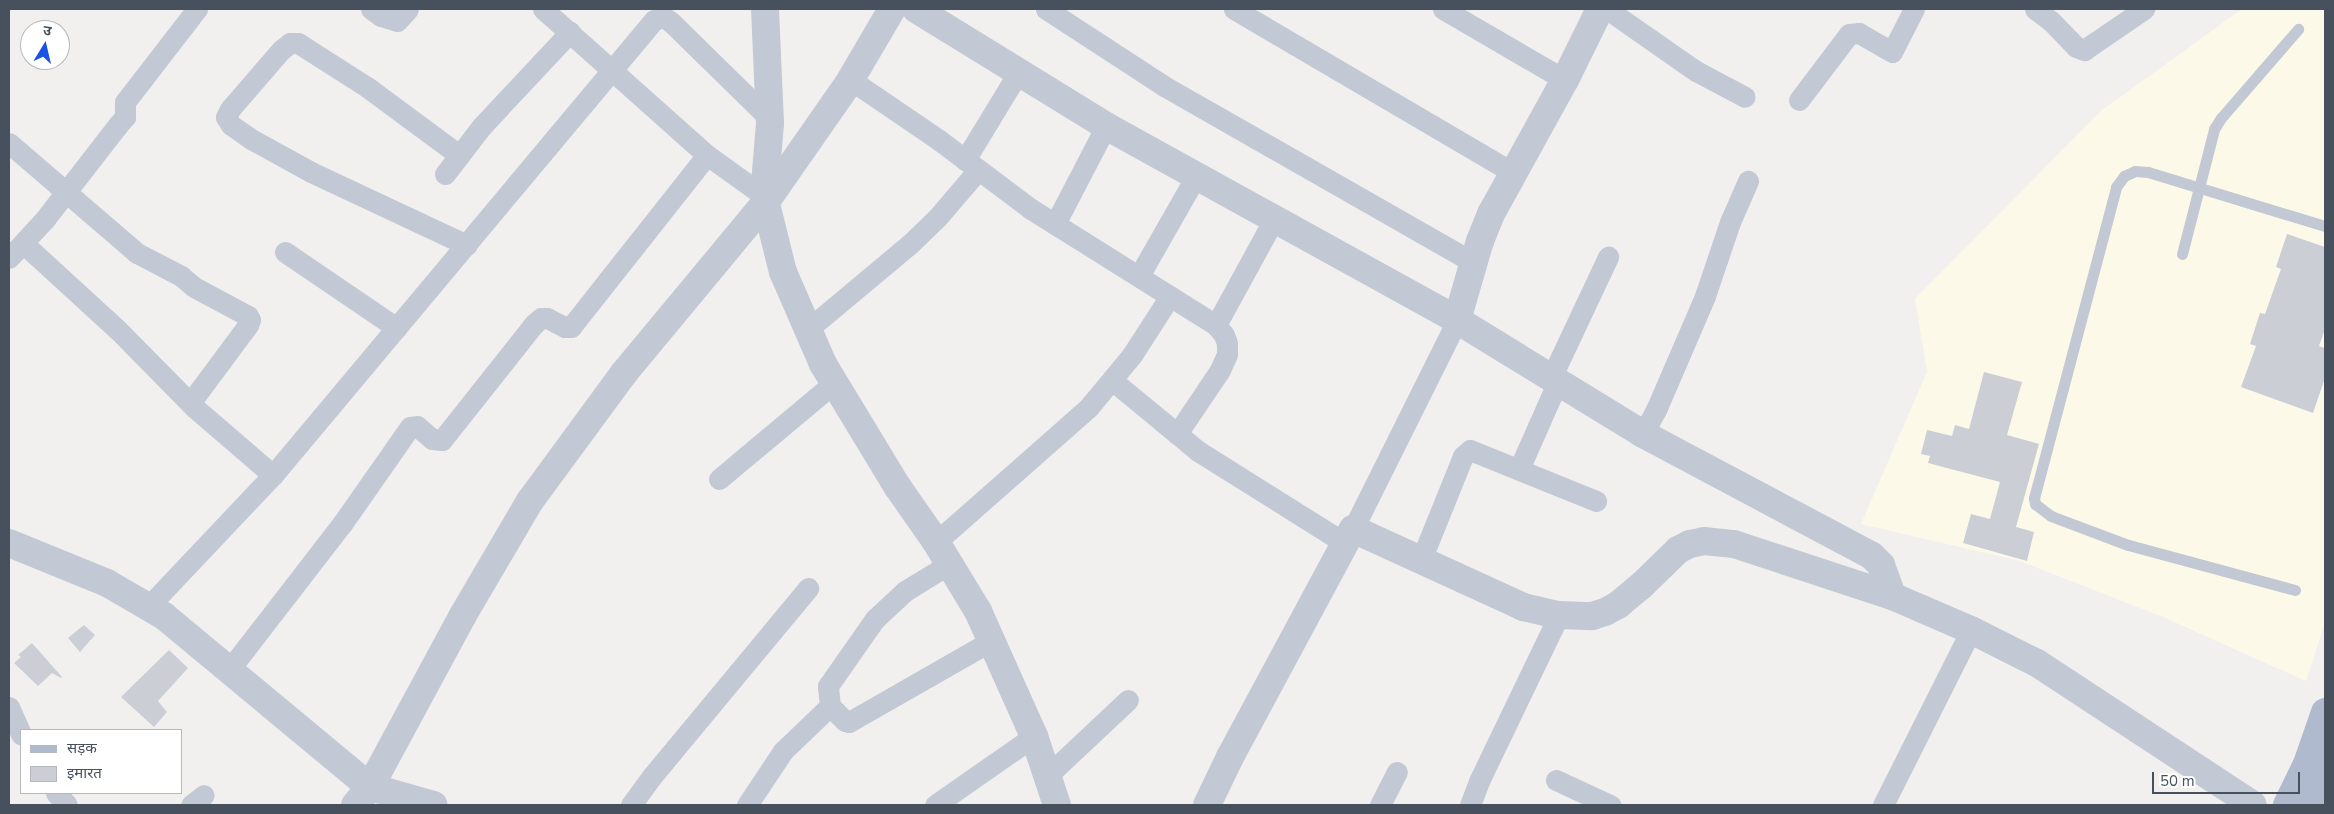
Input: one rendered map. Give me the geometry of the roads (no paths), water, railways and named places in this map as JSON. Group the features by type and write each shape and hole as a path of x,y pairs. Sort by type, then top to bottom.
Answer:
{"main road":[{"path":"2307,803 2307,764 2325,712"},
{"path":"2307,803 2325,769"}],"street":[{"path":"197,9 125,102 124,116 66,191 16,251 118,330 190,403 273,475"},
{"path":"371,9 381,16 397,20 408,9"},
{"path":"543,9 707,155 765,200"},
{"path":"765,9 770,118 765,200 783,272 823,364 897,486 978,611 1034,736 1057,805"},
{"path":"362,796 530,501 624,372 765,200 851,80 892,9"},
{"path":"916,9 1106,126 1456,320 1555,378 1643,434 1872,556 1881,565 1892,596"},
{"path":"1046,9 1164,86 1473,262"},
{"path":"1234,9 1513,173"},
{"path":"1443,9 1564,80"},
{"path":"1207,805 1230,757 1349,537 1456,320 1473,262 1492,212 1564,80 1600,9"},
{"path":"1607,9 1696,71 1745,97"},
{"path":"1800,100 1849,34 1859,33 1888,52 1892,52 1914,9"},
{"path":"2035,9 2052,21 2076,47 2084,50 2144,9"},
{"path":"148,607 273,475 654,20 664,17 770,118"},
{"path":"445,174 494,112 570,32"},
{"path":"460,155 367,87 294,42 281,50 226,117 231,125 251,138 311,172 467,245"},
{"path":"807,330 910,244 937,218 972,165 1018,73"},
{"path":"851,80 1031,209 1216,326 1224,335 1228,344 1227,354 1220,370 1177,434"},
{"path":"1055,224 1106,126"},
{"path":"9,143 137,253 181,276 194,287 248,316 250,320 248,324 190,403"},
{"path":"229,670 342,524 410,427 417,426 432,439 442,440 534,324 541,318 547,318 565,328 571,327 707,155"},
{"path":"1139,276 1196,176"},
{"path":"1643,434 1656,410 1705,296 1730,222 1748,181"},
{"path":"1216,326 1274,219"},
{"path":"285,252 397,328"},
{"path":"1520,469 1555,378 1608,257"},
{"path":"992,641 849,722 830,706 828,686 875,619 1113,381 1170,296"},
{"path":"1113,381 1198,451 1349,537 1421,560 1523,607 1559,615 1582,616 1605,612 1618,605 1641,586 1678,550 1690,544 1704,541 1734,544 1892,596 1972,630 2037,663 2253,805"},
{"path":"719,480 835,382"},
{"path":"1421,560 1467,452 1474,450 1596,501"},
{"path":"9,543 107,583 164,616 229,670 362,796 434,805"},
{"path":"631,805 652,776 808,588"},
{"path":"1470,805 1480,778 1559,615"},
{"path":"1883,805 1972,630"},
{"path":"1047,776 1128,700"},
{"path":"746,805 783,751 830,706"},
{"path":"934,805 1034,736"},
{"path":"1380,805 1397,772"},
{"path":"1556,780 1610,805"},
{"path":"57,794 67,805"}],"lane":[{"path":"2182,254 2218,123 2298,29"},
{"path":"2295,590 2128,545 2051,516 2035,504 2034,498 2116,187 2124,176 2135,171 2148,172 2325,226"}]}
